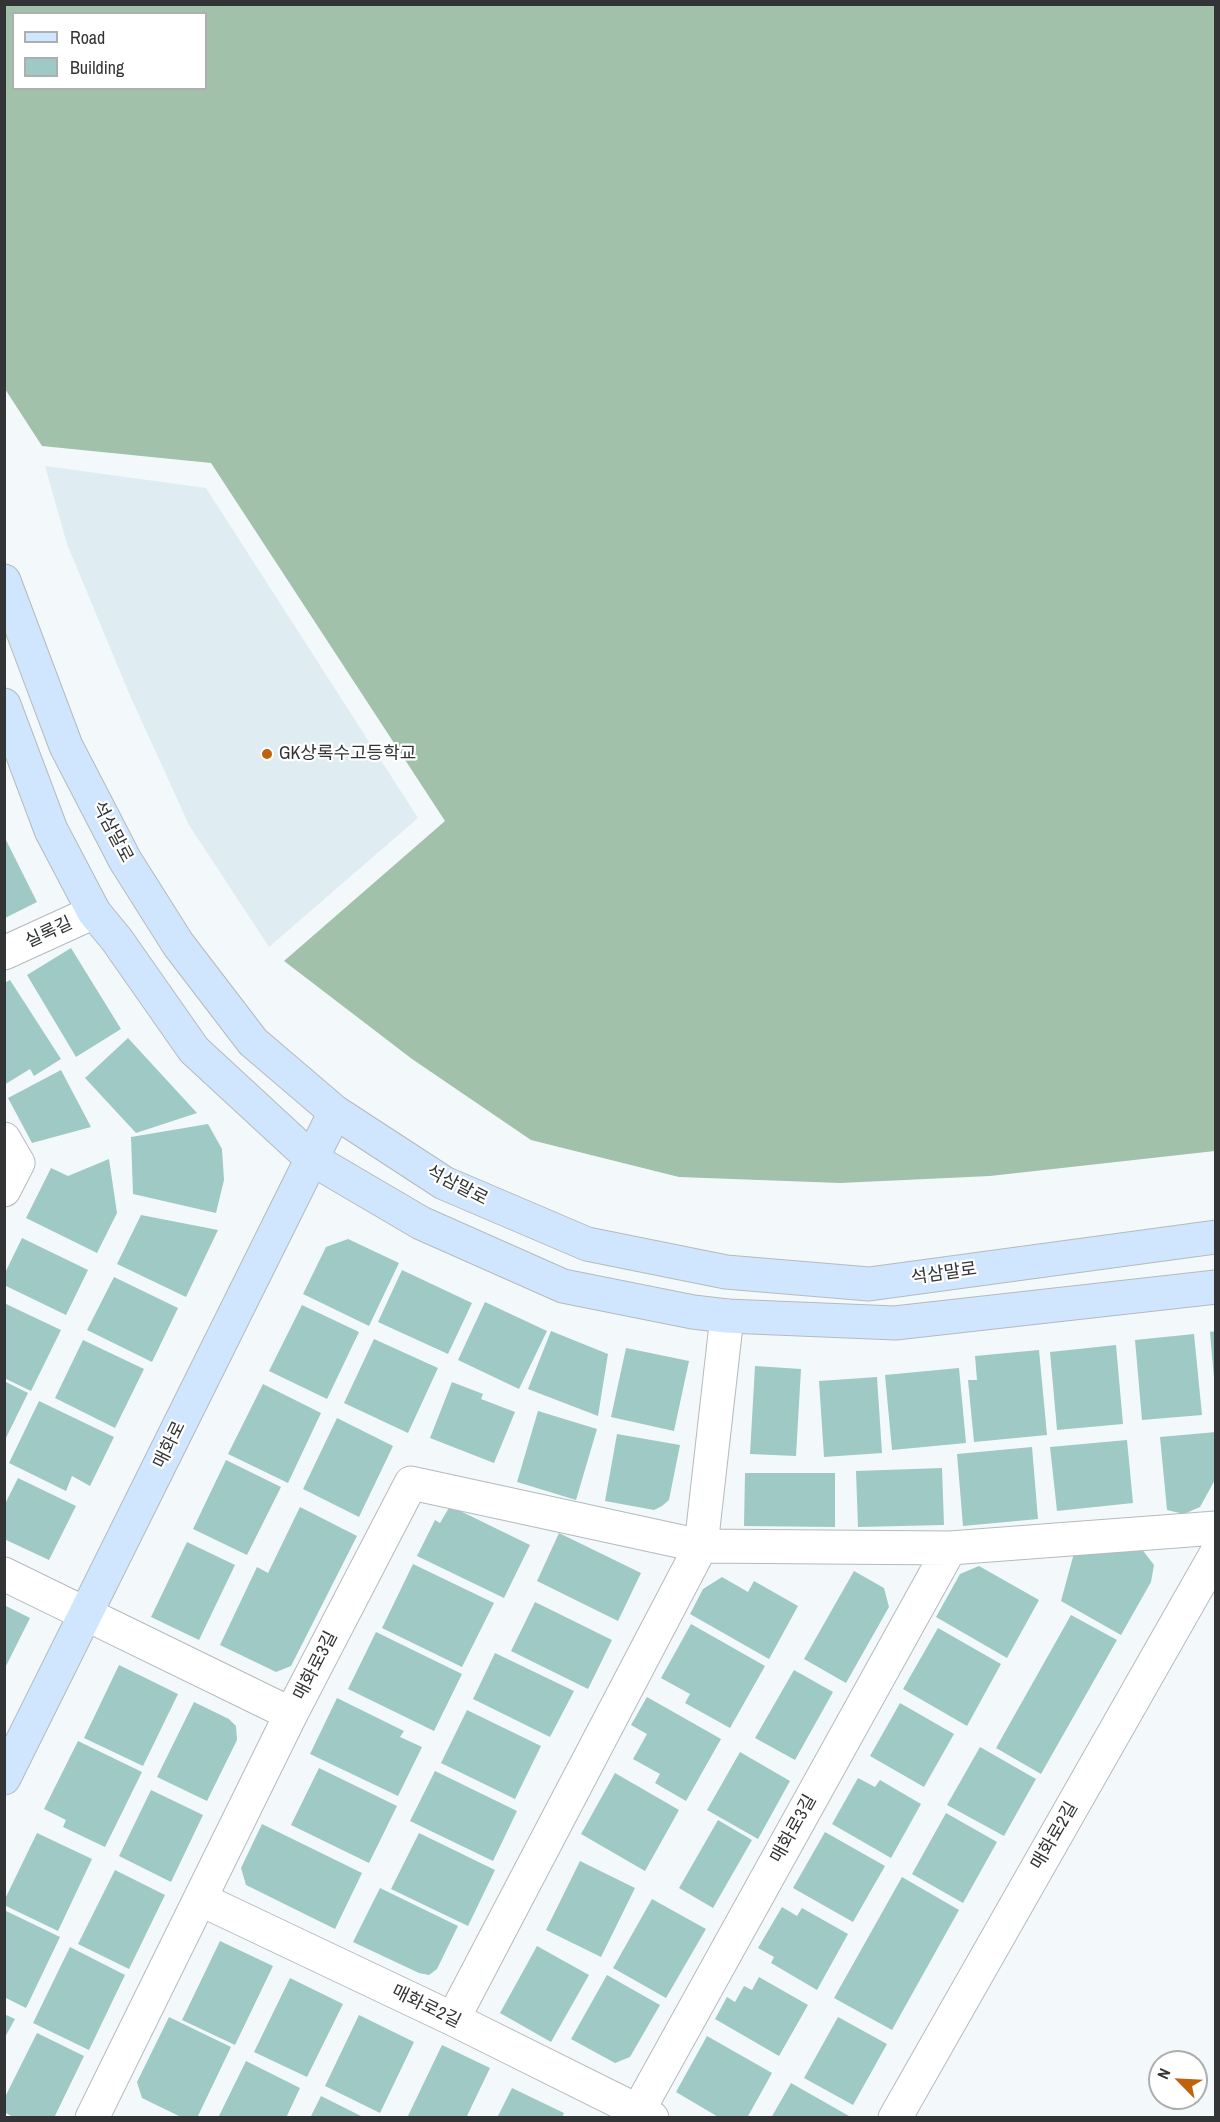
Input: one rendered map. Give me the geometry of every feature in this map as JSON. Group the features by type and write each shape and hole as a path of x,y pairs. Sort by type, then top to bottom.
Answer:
{"street":[{"name":"석삼말로","path":"4,581 66,746 125,860 178,944 253,1042 335,1112 444,1183 586,1244 726,1272 869,1284 1215,1237"},
{"path":"4,705 51,830 94,912 117,940 194,1050 312,1159 421,1223 563,1286 693,1312 727,1316 895,1323 1215,1287"},
{"name":"실록길","path":"4,953 94,912"},
{"name":"매화로","path":"4,1778 335,1112"},
{"path":"4,1139 18,1163 4,1190"},
{"path":"453,2019 701,1546 727,1316"},
{"name":"매화로3길","path":"104,2114 200,1899 291,1714 411,1483 701,1546 950,1548 1215,1528"},
{"name":"매화로3길","path":"645,2114 950,1548"},
{"name":"매화로2길","path":"895,2118 1215,1554"},
{"path":"4,1574 291,1714"},
{"name":"매화로2길","path":"200,1899 453,2019 645,2114"}],"shaded area":[{"name":"GK상록수고등학교","path":"45,466 206,488 418,818 269,947 189,825 128,691 67,544"}],"green space":[{"path":"4,5 1215,5 1215,1151 990,1176 840,1183 679,1177 531,1140 412,1059 284,961 445,821 211,463 42,446 5,389"}],"building":[{"path":"5,838 37,902 5,918"},
{"path":"71,948 121,1029 76,1057 27,975"},
{"path":"10,980 61,1059 34,1076 30,1069 4,1085 4,983"},
{"path":"128,1038 197,1113 136,1133 85,1078"},
{"path":"61,1070 91,1127 32,1143 8,1098"},
{"path":"208,1124 222,1149 224,1180 216,1213 133,1194 131,1137"},
{"path":"109,1159 117,1213 97,1253 26,1218 51,1168 68,1176"},
{"path":"141,1215 218,1230 186,1297 117,1264"},
{"path":"22,1238 88,1270 66,1315 4,1285 4,1275"},
{"path":"348,1239 399,1263 369,1326 303,1294 326,1247"},
{"path":"402,1270 472,1303 448,1354 378,1322"},
{"path":"114,1277 178,1308 152,1362 87,1330"},
{"path":"485,1302 547,1331 519,1389 458,1360"},
{"path":"4,1303 61,1330 31,1391 4,1378"},
{"path":"302,1305 359,1332 327,1399 269,1371"},
{"path":"551,1331 608,1354 598,1416 528,1389"},
{"path":"1216,1331 1216,1378 1214,1378 1210,1332"},
{"path":"1194,1334 1202,1415 1142,1420 1135,1340"},
{"path":"374,1339 438,1368 408,1433 344,1403"},
{"path":"83,1340 144,1369 115,1428 55,1398"},
{"path":"1116,1345 1123,1424 1057,1430 1050,1352"},
{"path":"626,1348 689,1361 674,1431 611,1417"},
{"path":"1039,1350 1047,1435 974,1442 968,1380 977,1380 975,1356"},
{"path":"755,1366 801,1369 796,1456 750,1454"},
{"path":"959,1368 966,1443 892,1450 885,1375"},
{"path":"877,1377 882,1453 824,1457 819,1381"},
{"path":"4,1381 28,1393 4,1442"},
{"path":"452,1382 483,1394 481,1399 515,1412 494,1463 430,1438"},
{"path":"263,1384 321,1413 288,1483 228,1454"},
{"path":"39,1401 114,1437 90,1486 72,1476 66,1491 9,1463"},
{"path":"538,1411 597,1429 576,1500 517,1482"},
{"path":"337,1418 393,1446 359,1517 303,1489"},
{"path":"1216,1432 1216,1478 1200,1507 1184,1514 1167,1510 1160,1437"},
{"path":"617,1434 680,1445 669,1500 662,1506 654,1510 605,1501"},
{"path":"1127,1440 1133,1503 1057,1511 1050,1447"},
{"path":"1032,1447 1038,1519 963,1526 957,1454"},
{"path":"226,1460 281,1487 247,1555 193,1529"},
{"path":"942,1468 944,1525 858,1527 856,1471"},
{"path":"745,1473 835,1473 835,1527 744,1526"},
{"path":"18,1478 76,1506 49,1560 4,1539 4,1506"},
{"path":"450,1506 530,1545 504,1598 417,1556 435,1520 440,1523"},
{"path":"300,1507 357,1536 291,1666 276,1672 220,1645 257,1567 268,1573"},
{"path":"559,1533 641,1573 618,1621 537,1581"},
{"path":"187,1542 235,1565 199,1640 151,1617"},
{"path":"1141,1548 1154,1565 1151,1582 1121,1635 1061,1601 1074,1553"},
{"path":"413,1564 494,1603 462,1667 382,1628"},
{"path":"979,1566 1039,1600 1007,1658 936,1617 960,1574"},
{"path":"854,1571 884,1588 889,1607 846,1683 804,1659"},
{"path":"722,1577 748,1592 754,1581 798,1606 769,1659 690,1614 703,1589"},
{"path":"535,1602 612,1640 588,1689 511,1651"},
{"path":"4,1605 30,1618 4,1670"},
{"path":"1071,1615 1117,1640 1041,1774 996,1748"},
{"path":"691,1624 765,1666 730,1728 685,1703 690,1694 661,1678"},
{"path":"938,1628 1001,1664 967,1726 903,1689"},
{"path":"376,1632 462,1674 434,1731 348,1689"},
{"path":"495,1653 574,1691 550,1737 473,1699"},
{"path":"119,1665 178,1694 143,1766 84,1738"},
{"path":"794,1670 833,1692 795,1760 755,1738"},
{"path":"647,1697 721,1739 686,1801 655,1783 660,1774 633,1759 647,1734 631,1725"},
{"path":"337,1698 404,1731 400,1737 422,1747 398,1796 310,1754"},
{"path":"194,1702 229,1719 236,1726 237,1740 207,1801 157,1777"},
{"path":"900,1703 954,1734 924,1787 870,1756"},
{"path":"467,1710 541,1746 515,1799 441,1763"},
{"path":"78,1741 142,1772 105,1847 63,1827 66,1820 44,1809"},
{"path":"980,1747 1036,1779 1004,1836 947,1805"},
{"path":"740,1752 790,1781 758,1839 707,1810"},
{"path":"319,1768 397,1806 369,1863 291,1825"},
{"path":"435,1771 517,1811 493,1861 410,1821"},
{"path":"615,1773 679,1810 645,1871 581,1834"},
{"path":"858,1778 875,1787 880,1780 921,1804 891,1858 832,1824"},
{"path":"151,1790 203,1815 171,1882 119,1856"},
{"path":"946,1813 997,1842 963,1903 912,1874"},
{"path":"718,1820 752,1840 713,1908 679,1888"},
{"path":"262,1824 362,1873 335,1929 246,1885 241,1868"},
{"path":"825,1832 885,1866 853,1922 793,1888"},
{"path":"37,1833 92,1859 58,1931 4,1905"},
{"path":"419,1833 495,1870 468,1926 391,1889"},
{"path":"580,1861 635,1888 601,1957 546,1930"},
{"path":"115,1870 165,1895 129,1969 78,1944"},
{"path":"902,1877 959,1910 892,2030 834,1998"},
{"path":"380,1888 458,1926 437,1969 429,1975 419,1973 353,1942"},
{"path":"652,1899 706,1929 666,1998 613,1968"},
{"path":"782,1907 797,1916 802,1908 848,1934 817,1990 771,1963 774,1957 758,1948"},
{"path":"4,1910 60,1937 26,2008 4,1997"},
{"path":"220,1941 273,1966 235,2045 182,2020"},
{"path":"537,1946 589,1975 551,2042 500,2013"},
{"path":"70,1947 125,1975 89,2050 33,2023"},
{"path":"607,1975 660,2005 630,2057 615,2063 571,2039"},
{"path":"759,1977 808,2005 779,2056 715,2019 727,1997 735,2002 744,1986 752,1990"},
{"path":"290,1978 343,2004 307,2077 254,2052"},
{"path":"4,2014 15,2019 4,2039"},
{"path":"359,2015 414,2042 380,2113 325,2086"},
{"path":"169,2017 231,2047 197,2118 183,2118 142,2098 137,2082"},
{"path":"838,2017 887,2044 853,2105 804,2078"},
{"path":"37,2033 84,2056 54,2118 15,2118 4,2112 4,2099"},
{"path":"707,2036 772,2073 747,2118 720,2118 676,2092"},
{"path":"442,2045 490,2068 466,2118 407,2118"},
{"path":"246,2061 300,2088 286,2118 218,2118"},
{"path":"791,2083 849,2116 848,2118 771,2118"},
{"path":"512,2088 564,2113 562,2118 497,2118"},
{"path":"321,2096 365,2118 310,2118"}],"place":[{"name":"GK상록수고등학교","path":"267,754"}]}
